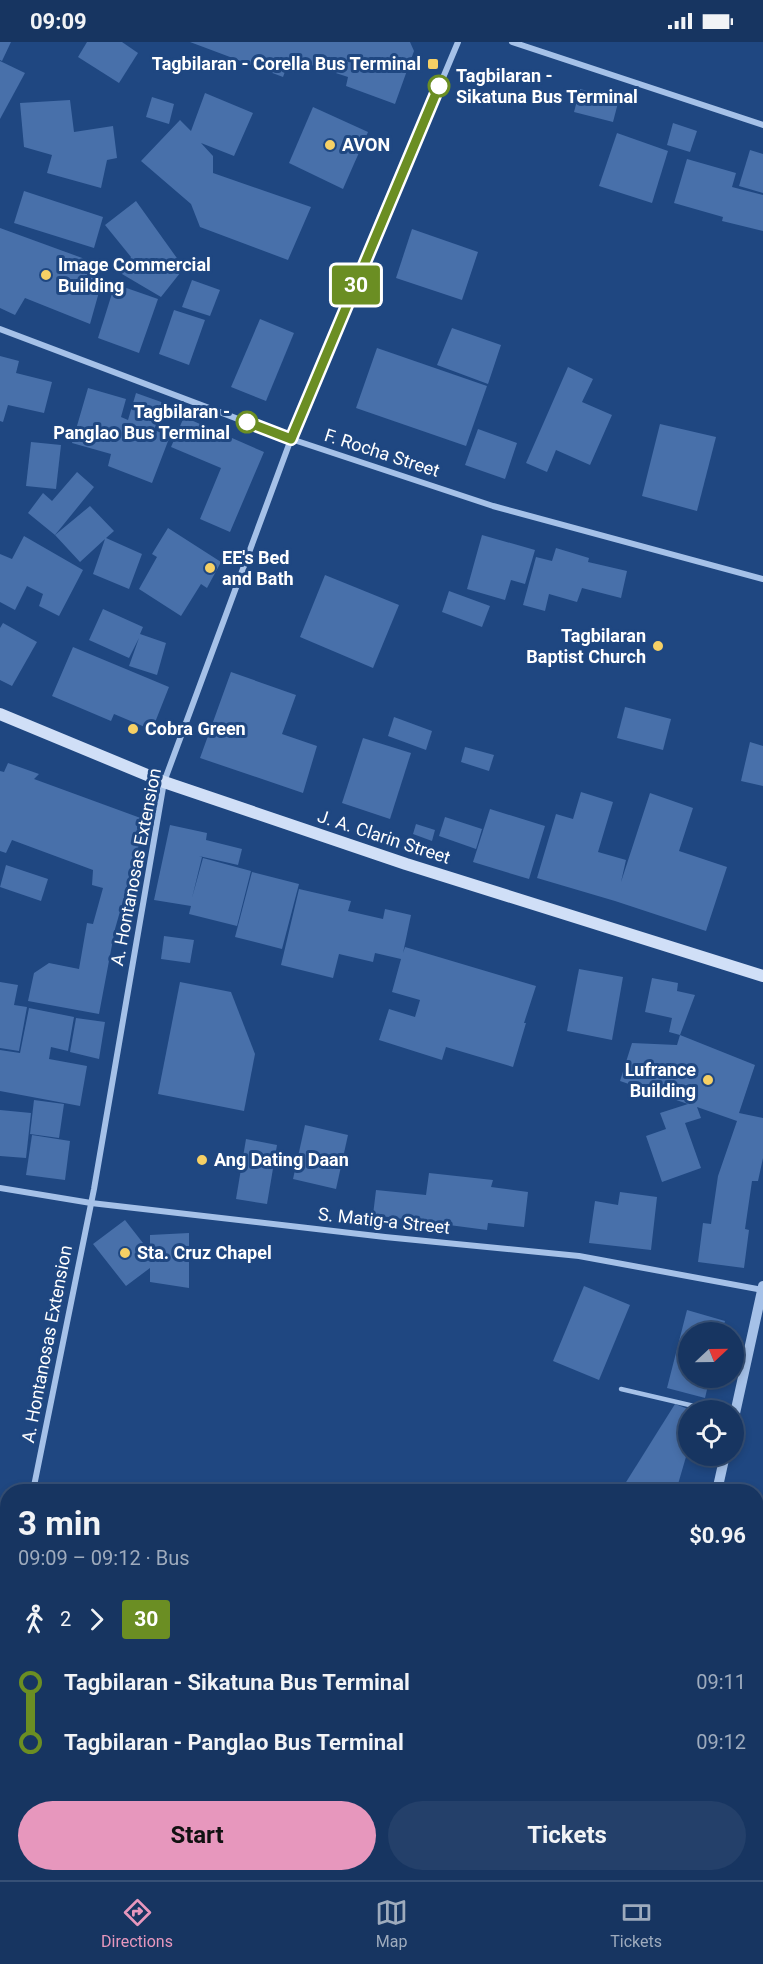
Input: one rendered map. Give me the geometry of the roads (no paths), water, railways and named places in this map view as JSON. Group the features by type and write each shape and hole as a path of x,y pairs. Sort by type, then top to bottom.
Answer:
{"main road":[{"name":"J. A. Clarin Street","path":"0,714 164,782 417,868 763,976"}],"street":[{"name":"A. Hontanosas Extension","path":"34,1484 91,1203 164,782 291,439 458,42"},
{"path":"512,42 763,125"},
{"name":"F. Rocha Street","path":"0,329 291,439 493,506 763,579"},
{"name":"S. Matig-a Street","path":"0,1188 91,1203 385,1237 579,1256 763,1289"},
{"path":"738,1400 763,1289"},
{"path":"719,1484 723,1466"}],"lane":[{"path":"621,1389 678,1402"}],"place":[{"name":"Tagbilaran - Corella Bus Terminal","path":"433,64"},
{"name":"Tagbilaran - Sikatuna Bus Terminal","path":"439,86"},
{"name":"AVON","path":"330,145"},
{"name":"Image Commercial Building","path":"46,275"},
{"name":"Tagbilaran - Panglao Bus Terminal","path":"247,422"},
{"name":"EE's Bed and Bath","path":"210,568"},
{"name":"Tagbilaran Baptist Church","path":"658,646"},
{"name":"Cobra Green","path":"133,729"},
{"name":"Lufrance Building","path":"708,1080"},
{"name":"Ang Dating Daan","path":"202,1160"},
{"name":"Sta. Cruz Chapel","path":"125,1253"}]}
